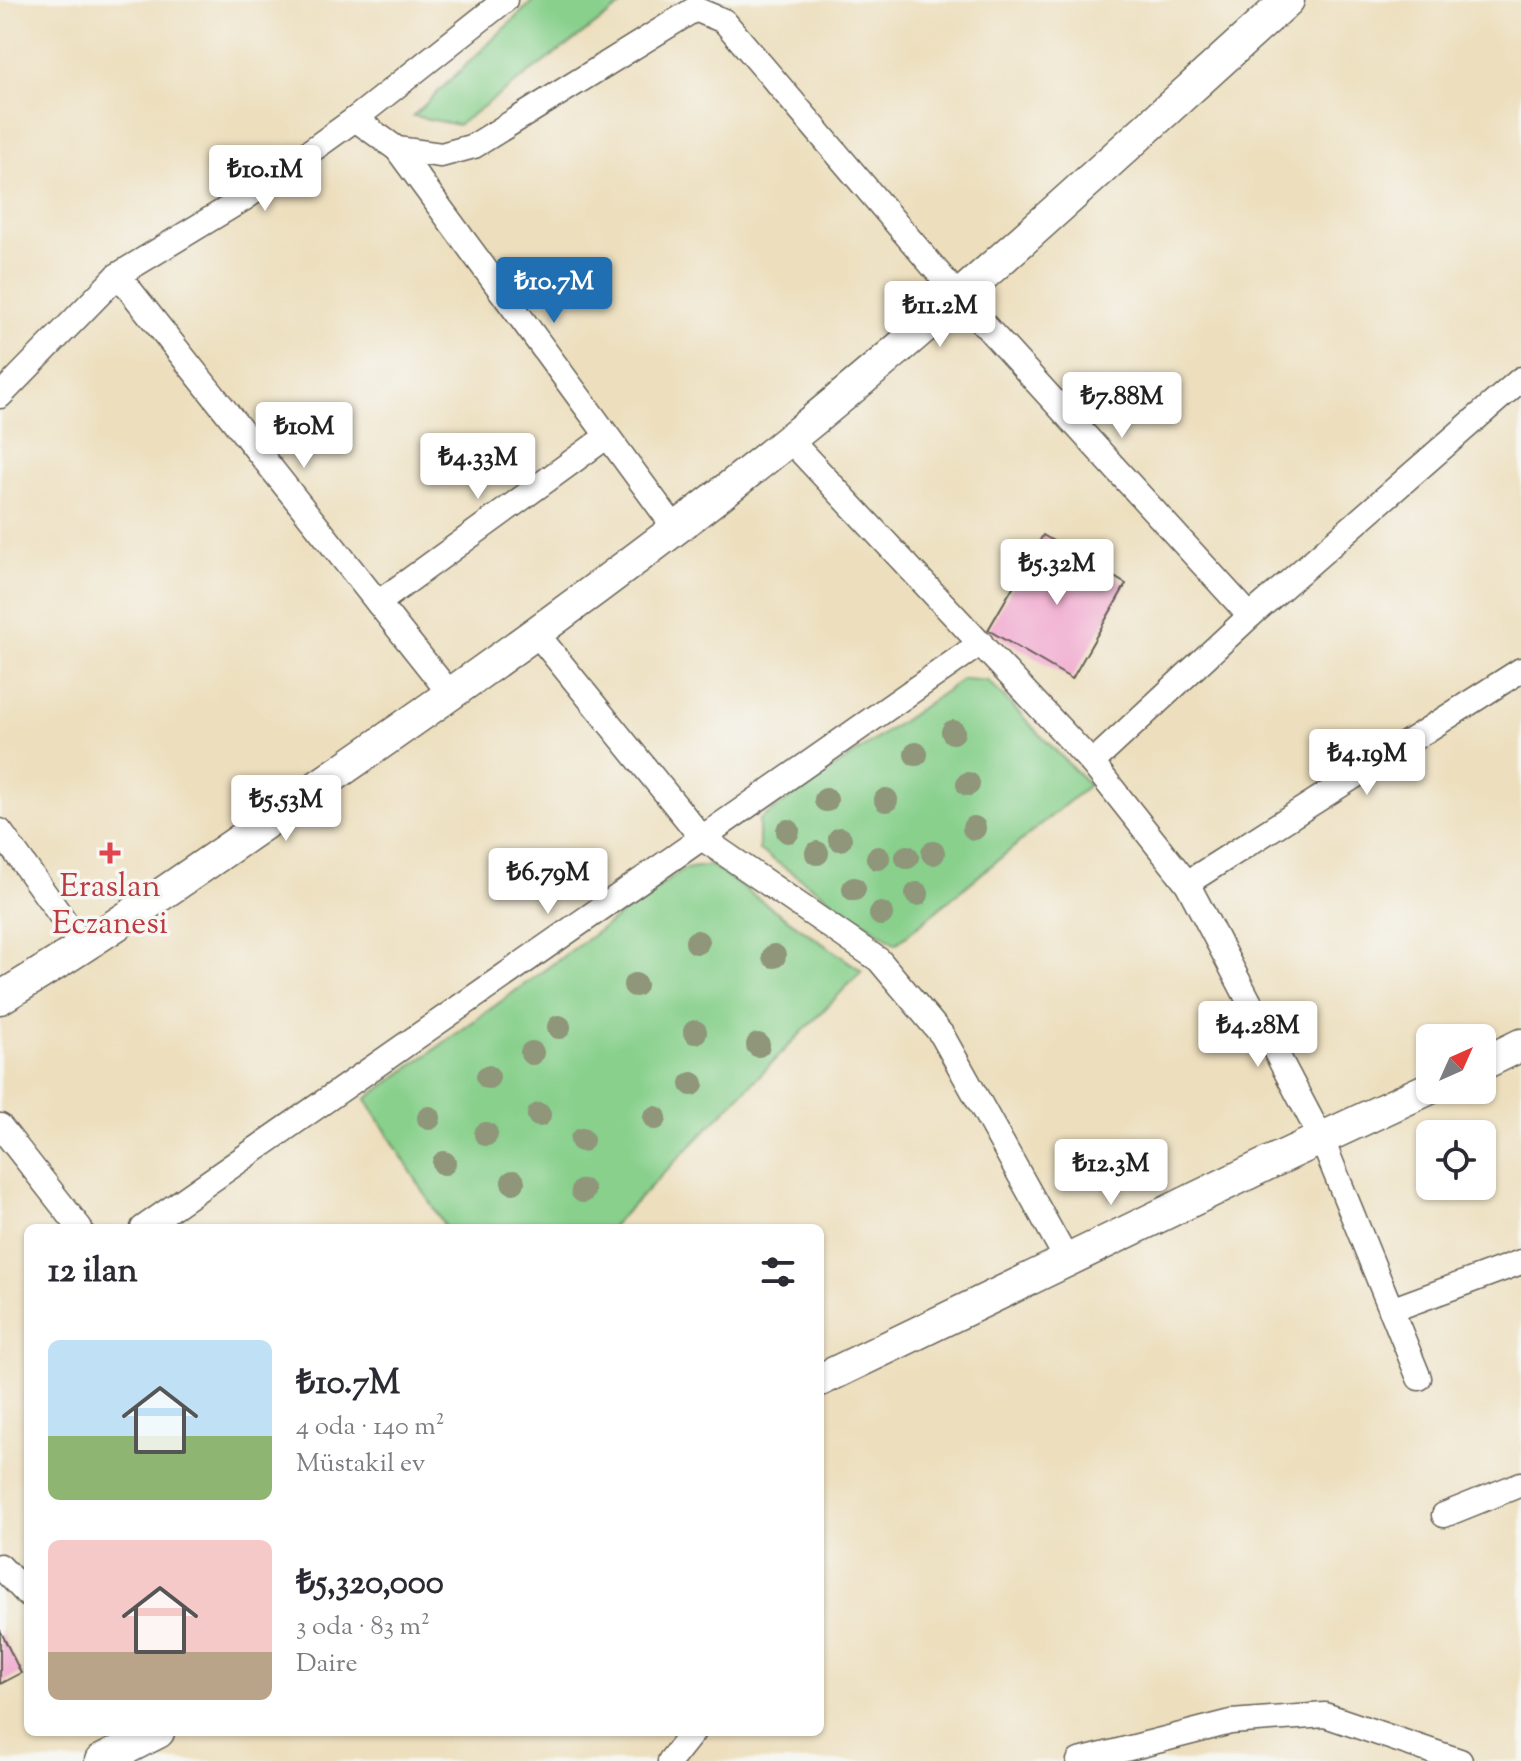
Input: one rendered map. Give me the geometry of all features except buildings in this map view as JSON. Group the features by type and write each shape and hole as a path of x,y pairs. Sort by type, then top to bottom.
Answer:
{"street":[{"path":"0,396 118,275 245,198 355,119 505,0"},
{"path":"0,998 84,948 451,695 537,634 675,528 789,439 959,297 1288,0"},
{"path":"397,149 441,155 474,146 695,9 724,21 959,297 1250,616"},
{"path":"355,119 397,149 675,528"},
{"path":"118,275 451,695"},
{"path":"1092,763 1250,616 1521,379"},
{"path":"378,603 606,437"},
{"path":"789,439 1092,763 1187,883 1322,1140 1419,1378"},
{"path":"537,634 702,838 879,960 942,1035 1067,1260"},
{"path":"149,1224 981,643"},
{"path":"1187,883 1521,670"},
{"path":"0,831 84,948"},
{"path":"1496,1057 1521,1045"},
{"path":"824,1378 1416,1095"},
{"path":"0,1126 77,1224"},
{"path":"1391,1310 1521,1262"},
{"path":"1444,1515 1521,1484"},
{"path":"0,1566 24,1591"},
{"path":"1079,1761 1231,1722 1325,1715 1460,1761"},
{"path":"101,1761 150,1736"},
{"path":"670,1761 690,1736"}],"green space":[{"path":"534,0 629,0 458,125 413,116"},
{"path":"963,679 988,681 1089,785 896,944 759,850 759,820"},
{"path":"710,865 862,971 614,1224 444,1224 366,1099 684,869"}],"place":[{"name":"Eraslan Eczanesi","path":"110,853"}]}
